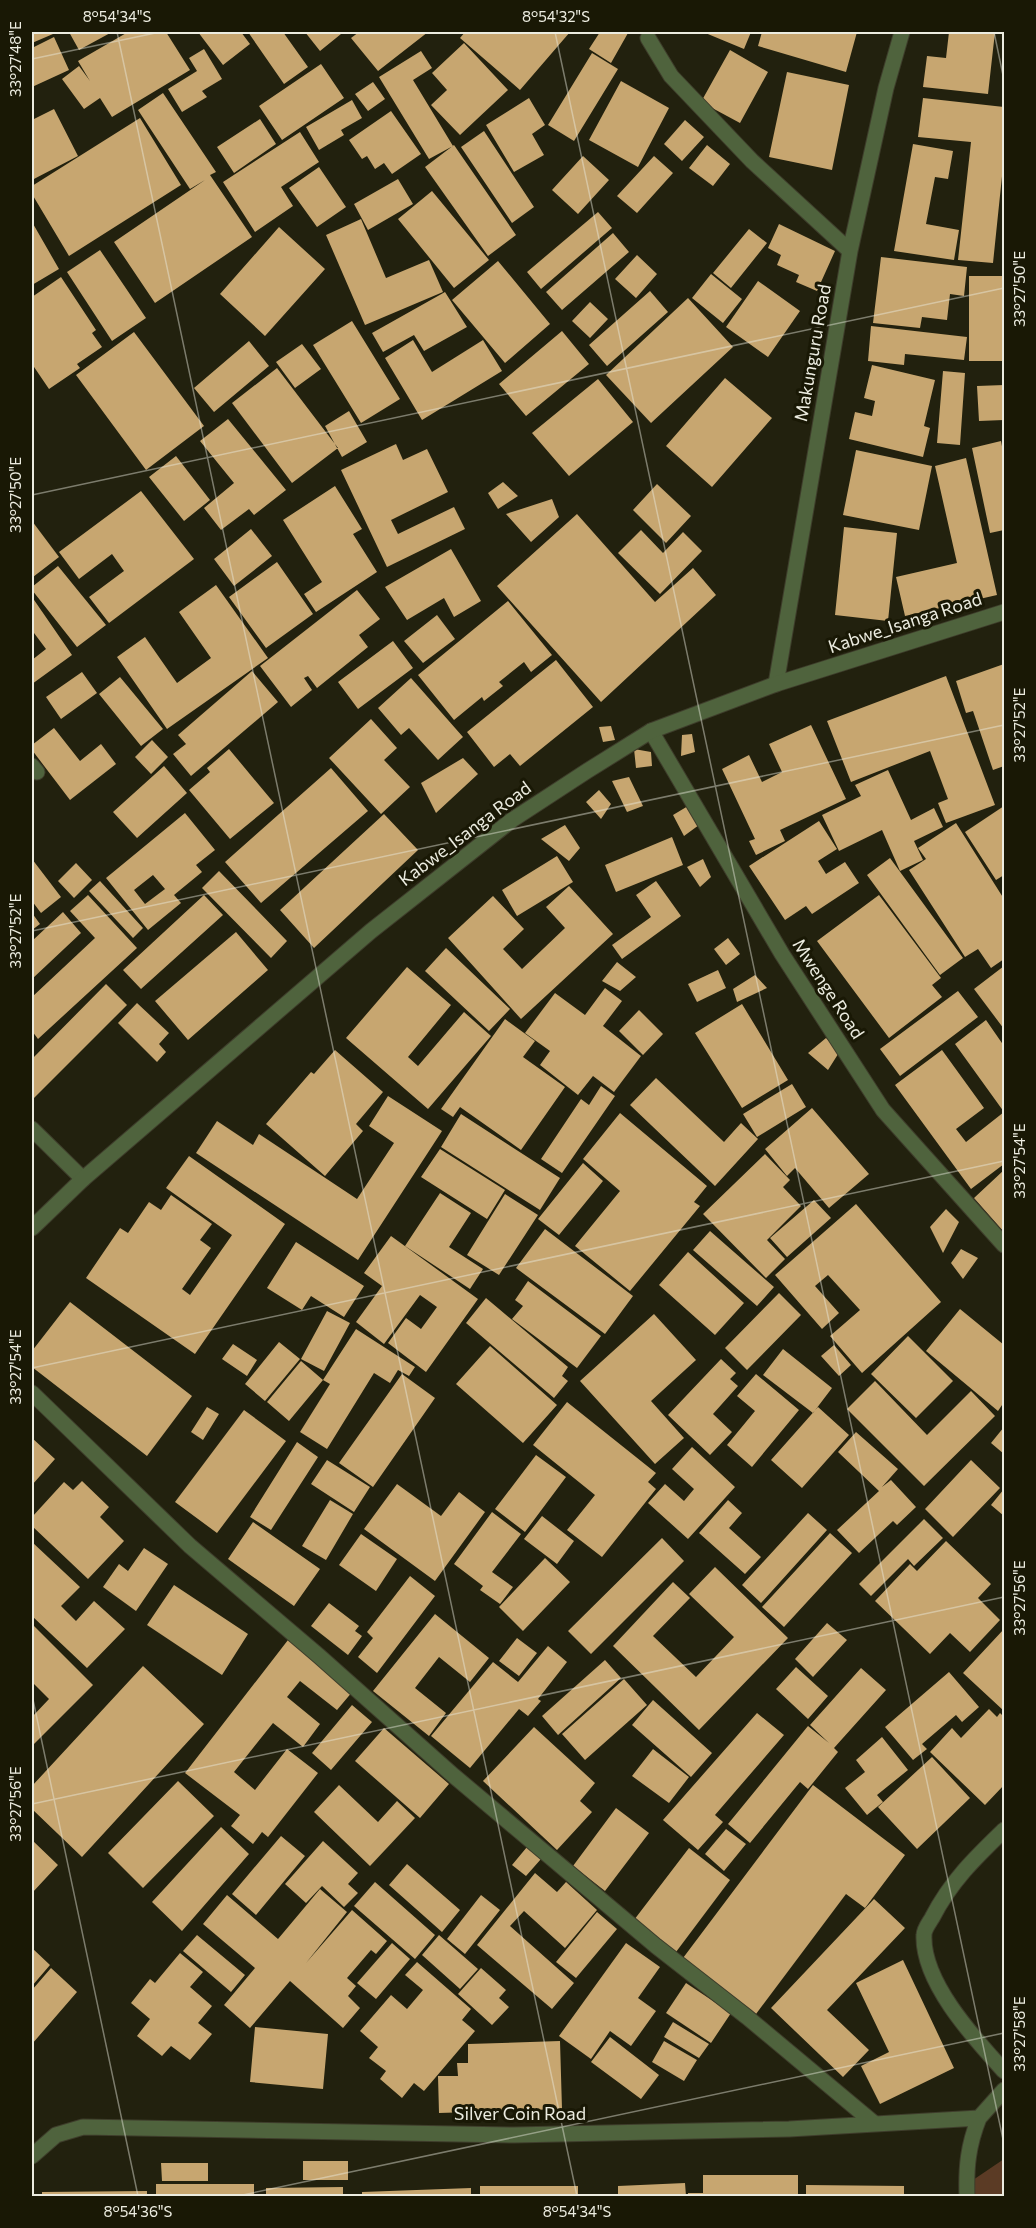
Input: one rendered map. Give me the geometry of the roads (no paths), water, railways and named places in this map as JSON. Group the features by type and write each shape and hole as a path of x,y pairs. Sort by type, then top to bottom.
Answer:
{"street":[{"name":"Makunguru Road","path":"776,684 850,251 886,88 902,32"},
{"path":"648,38 671,76 744,153 850,251"},
{"name":"Kabwe_Isanga Road","path":"32,1228 83,1179 371,931 512,819 651,731 776,684 1005,612"},
{"name":"Mwenge Road","path":"651,731 782,954 883,1110 1005,1245"},
{"path":"32,1129 83,1179"},
{"path":"32,1393 190,1546 454,1776 656,1947 747,2017 874,2124"},
{"path":"1005,1830 966,1866 944,1896 924,1933 928,1965 962,2024 1005,2071"},
{"path":"967,2196 966,2166 970,2140 979,2118 1005,2090"},
{"name":"Silver Coin Road","path":"32,2156 56,2135 83,2127 514,2135 789,2129 979,2118"}]}
